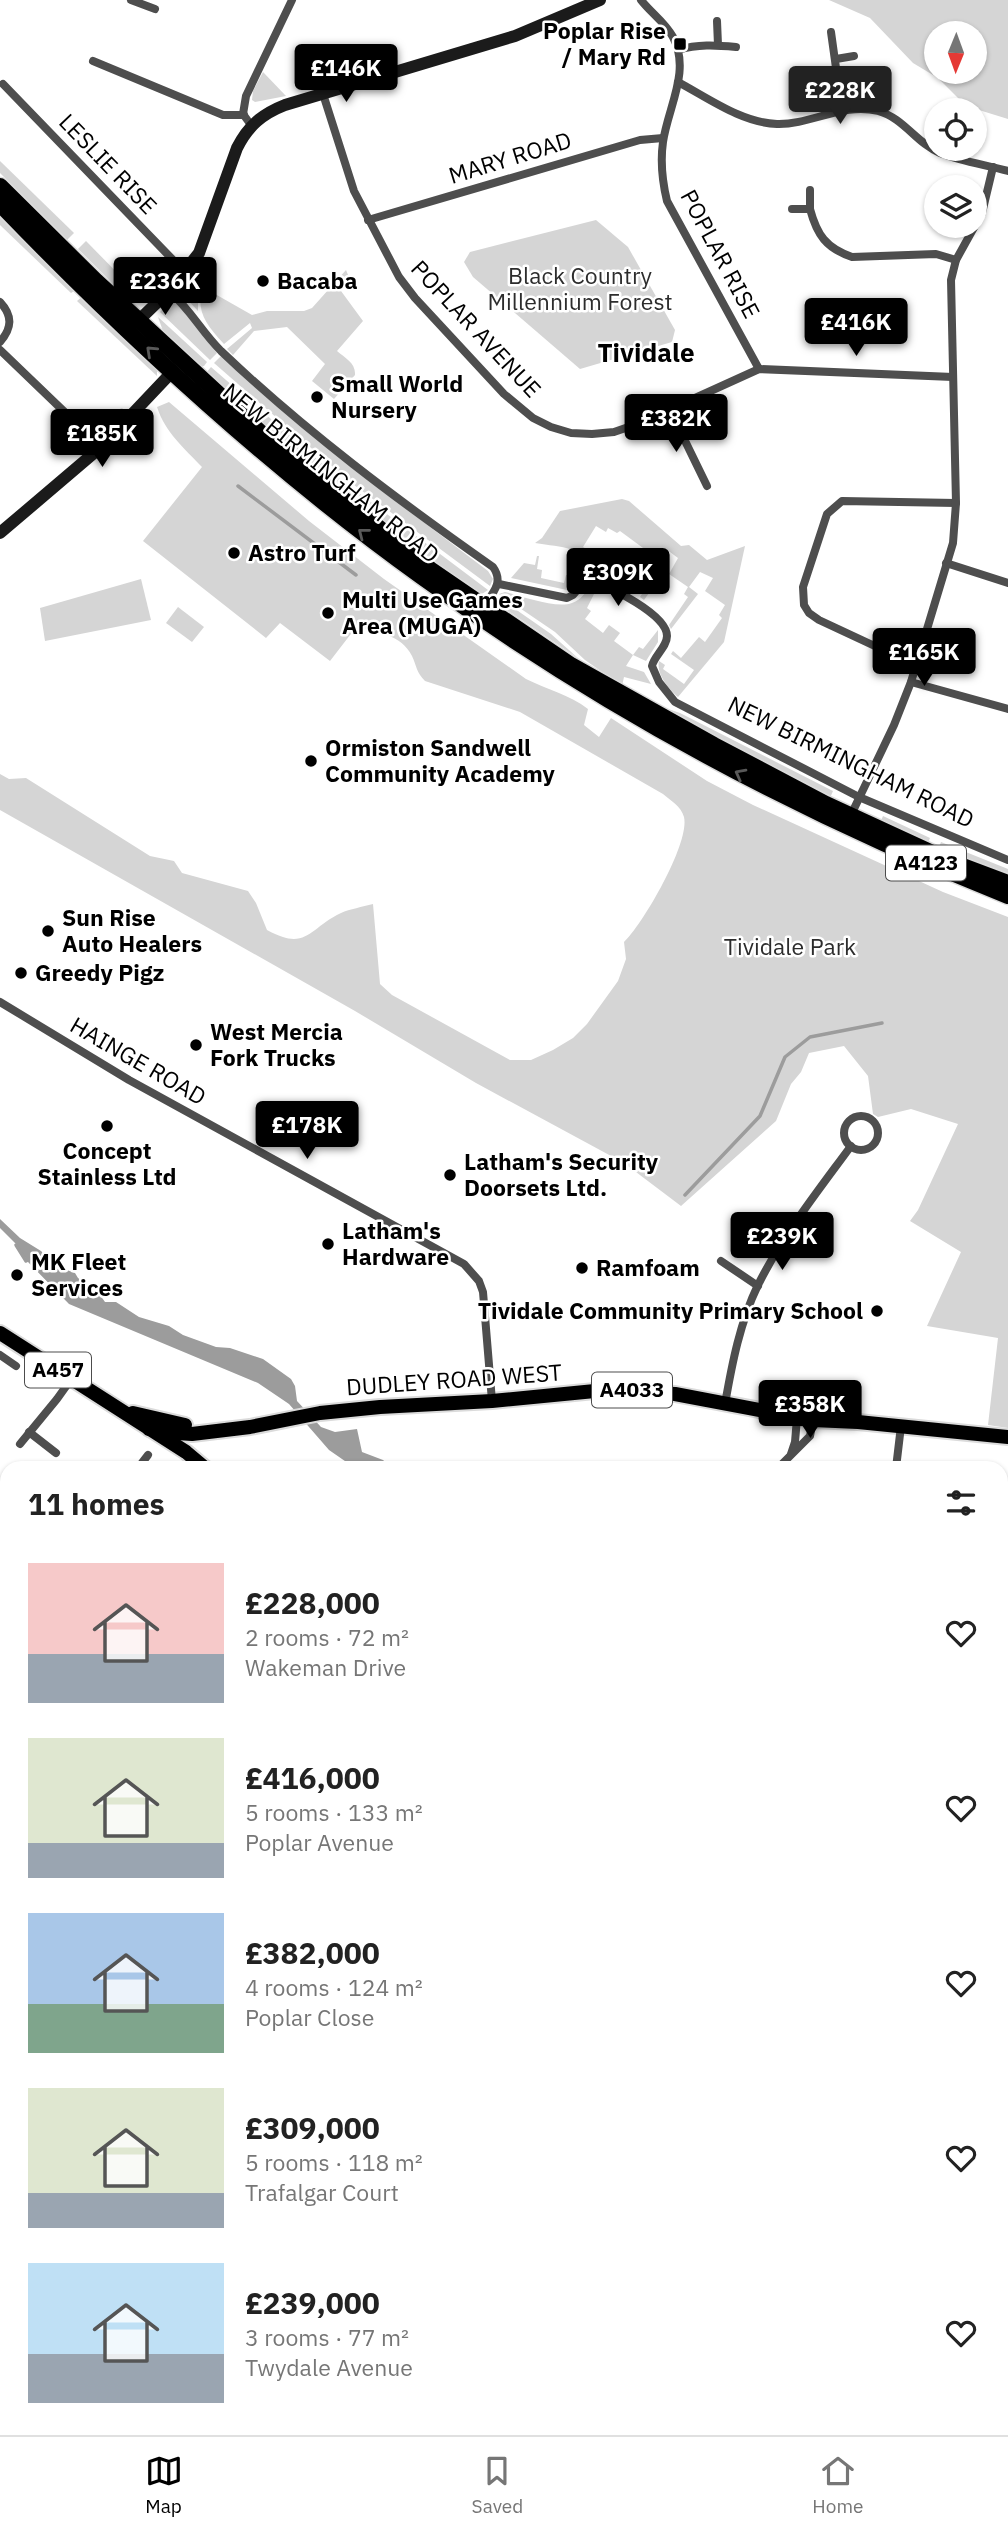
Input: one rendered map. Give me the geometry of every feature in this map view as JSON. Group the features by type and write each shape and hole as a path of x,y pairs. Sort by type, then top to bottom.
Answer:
{"highway":[{"name":"NEW BIRMINGHAM ROAD","path":"0,186 133,326"},
{"name":"NEW BIRMINGHAM ROAD","path":"0,205 177,367 252,443 362,532 481,618 565,674 701,754 848,821 1008,883"},
{"name":"NEW BIRMINGHAM ROAD","path":"177,367 430,569 582,671 935,867 1008,896"}],"main road":[{"name":"A457","path":"0,1333 197,1461"},
{"name":"DUDLEY ROAD WEST","path":"234,1429 320,1413 605,1390 675,1394 813,1420 1008,1437"},
{"name":"A4033","path":"115,1408 169,1423 234,1429"},
{"name":"A4033","path":"149,1429 162,1433 191,1434 234,1429"},
{"path":"186,1452 187,1437 191,1434"}],"street":[{"path":"131,0 155,9"},
{"path":"133,326 169,291 201,249 248,120 246,96 292,0"},
{"path":"93,61 223,115 248,120 272,110 515,36 600,0"},
{"path":"641,0 663,23 678,50 692,46 736,47"},
{"path":"717,21 718,45"},
{"path":"831,32 842,111"},
{"name":"POPLAR RISE","path":"678,50 678,82 663,138 662,176 667,201 759,369"},
{"path":"836,59 854,56"},
{"path":"678,82 738,114 775,124 794,123 842,111 875,110 892,116 939,153 1008,171"},
{"name":"LESLIE RISE","path":"3,84 175,262 186,270"},
{"name":"POPLAR AVENUE","path":"323,94 354,191 389,261 415,298 504,394 533,418 551,427 571,433 614,432 670,410 759,369 953,377"},
{"name":"MARY ROAD","path":"368,220 640,140 663,138"},
{"path":"848,821 911,682 953,543 956,503 951,280 956,260 982,213 993,167"},
{"path":"810,190 810,209 815,229 821,239 842,254 852,257 936,254 956,260"},
{"path":"792,209 810,209"},
{"name":"NEW BIRMINGHAM ROAD","path":"169,291 191,310 207,336 221,351 282,405 426,520 493,567 498,574 499,584 566,598 573,596 586,580 592,580 633,600 659,622 667,633 665,643 652,666 659,682 675,702 859,797 1008,860"},
{"path":"0,302 7,310 10,322 8,332 0,342"},
{"path":"0,350 101,447"},
{"path":"0,533 101,447 177,367"},
{"path":"670,410 708,486"},
{"path":"917,662 894,655 819,620 809,613 804,605 803,587 827,514 842,501 956,503"},
{"path":"946,563 1008,583"},
{"path":"484,606 499,584"},
{"path":"911,682 1008,709"},
{"name":"HAINGE ROAD","path":"0,1002 129,1080 464,1264 479,1281 483,1292 492,1401"},
{"path":"859,1116 870,1118 877,1127 875,1142 866,1149 851,1146 845,1137 849,1121 859,1116"},
{"path":"725,1404 740,1333 758,1286 801,1212 851,1146"},
{"path":"721,1261 758,1286"},
{"path":"0,1369 3,1358 16,1366"},
{"path":"20,1444 72,1378"},
{"path":"791,1454 797,1418"},
{"path":"784,1461 810,1436 813,1420"},
{"path":"897,1461 901,1426"},
{"path":"29,1432 56,1453"},
{"path":"143,1461 148,1455"}],"green space":[{"path":"829,0 1008,0 1008,119 987,112 987,98 958,98 944,84 987,84 987,21 924,21 924,70 913,63 870,18"},
{"path":"263,72 286,96 255,102 252,100 253,91"},
{"path":"0,161 74,233 67,240 0,173"},
{"path":"0,213 77,289 71,293 0,225"},
{"name":"Black Country Millennium Forest","path":"596,220 628,247 675,330 672,342 580,369 473,277 464,262 470,252"},
{"path":"86,241 135,291 126,297 78,249"},
{"path":"205,266 198,287 198,311 183,295 181,288"},
{"path":"346,270 351,282 341,291 363,321 337,351 352,364 355,375 334,399 312,381 325,364 287,327 254,331 233,355 227,349 252,328 250,323 224,344 209,327 202,311 201,294 207,272 208,290 252,315 267,311 304,311 312,308"},
{"path":"84,295 157,367 157,376 77,301"},
{"path":"172,299 184,310 217,353 210,360 160,312"},
{"path":"158,317 207,362 204,366 199,367 164,334"},
{"path":"222,355 351,467 488,571 493,579 490,586 350,482 214,363"},
{"path":"211,367 339,478 488,590 482,594 477,592 384,524 255,418 206,373"},
{"name":"Tividale Park","path":"169,402 309,521 384,579 526,679 566,696 588,709 584,725 599,737 611,718 707,781 753,805 943,892 1008,917 1008,1428 988,1425 998,1338 927,1326 961,1252 910,1221 918,1210 958,1124 911,1109 878,1117 873,1114 868,1076 844,1046 809,1053 801,1072 791,1084 776,1121 681,1206 624,1163 476,1083 355,1011 0,810 0,774 9,779 26,778 150,856 174,861 182,873 248,891 267,930 291,939 307,935 341,913 373,904 380,984 392,995 510,1060 531,1060 553,1050 573,1038 587,1024 618,981 626,959 624,942 642,919 673,863 684,829 684,817 678,807 663,794 520,712 425,681 407,649 388,635 357,626 330,661 280,623 266,638 143,541 202,467 176,439 160,416 157,407"},
{"path":"123,408 107,425 89,425 95,416"},
{"path":"622,499 629,501 681,546 689,545 707,560 745,546 724,642 678,697 661,676 659,661 665,665 663,669 684,684 694,670 671,654 673,651 681,658 699,637 705,642 722,618 719,615 725,605 705,591 713,578 700,572 689,587 698,594 671,629 669,625 688,597 684,594 688,587 669,574 678,558 666,549 658,559 620,531 617,533 608,528 606,532 596,526 583,547 593,553 591,557 601,564 592,576 584,558 578,553 563,547 535,543 542,538 560,511"},
{"path":"537,556 537,569 542,570 541,578 564,583 566,575 572,575 575,560 580,563 583,572 567,590 511,578 524,563 535,565"},
{"path":"659,568 669,574 664,581 659,579 644,600 640,597"},
{"path":"610,569 634,585 631,592 604,579"},
{"path":"141,579 151,620 45,641 40,608"},
{"path":"594,587 597,588 587,608 591,611 585,619 603,633 609,625 620,633 614,641 633,655 626,666 644,672 651,684 624,677 622,686 585,660 555,632 499,594 505,592 548,603 565,604 575,602"},
{"path":"498,597 551,634 579,659 495,602"},
{"path":"178,607 204,627 192,642 166,623"},
{"path":"658,630 658,642 646,661 633,655 639,647 643,649"},
{"path":"647,702 680,713 833,791 830,798"},
{"path":"883,816 930,838 927,845 880,823"},
{"path":"941,842 1008,869 1008,878 938,850"}],"shaded area":[{"path":"0,1219 56,1266 75,1273 98,1292 105,1302 116,1302 139,1317 169,1326 183,1335 216,1347 230,1348 263,1359 291,1379 297,1401 321,1427 335,1432 357,1429 362,1452 384,1461 345,1461 329,1450 289,1404 258,1383 69,1304 28,1262 16,1244 0,1228"}],"waterway":[{"path":"238,486 356,575"},
{"path":"685,1195 760,1116 785,1057 810,1037 882,1023"},
{"path":"16,1245 26,1261 30,1259"}],"place":[{"name":"Poplar Rise / Mary Rd","path":"680,44"},
{"name":"Bacaba","path":"263,281"},
{"name":"Small World Nursery","path":"317,397"},
{"name":"Astro Turf","path":"234,553"},
{"name":"Multi Use Games Area (MUGA)","path":"328,613"},
{"name":"Ormiston Sandwell Community Academy","path":"311,761"},
{"name":"Sun Rise Auto Healers","path":"48,931"},
{"name":"Greedy Pigz","path":"21,973"},
{"name":"West Mercia Fork Trucks","path":"196,1045"},
{"name":"Concept Stainless Ltd","path":"107,1126"},
{"name":"Latham's Security Doorsets Ltd.","path":"450,1175"},
{"name":"Latham's Hardware","path":"328,1244"},
{"name":"Ramfoam","path":"582,1268"},
{"name":"MK Fleet Services","path":"17,1275"},
{"name":"Tividale Community Primary School","path":"877,1311"}],"district":[{"name":"Tividale","path":"646,353"}]}
